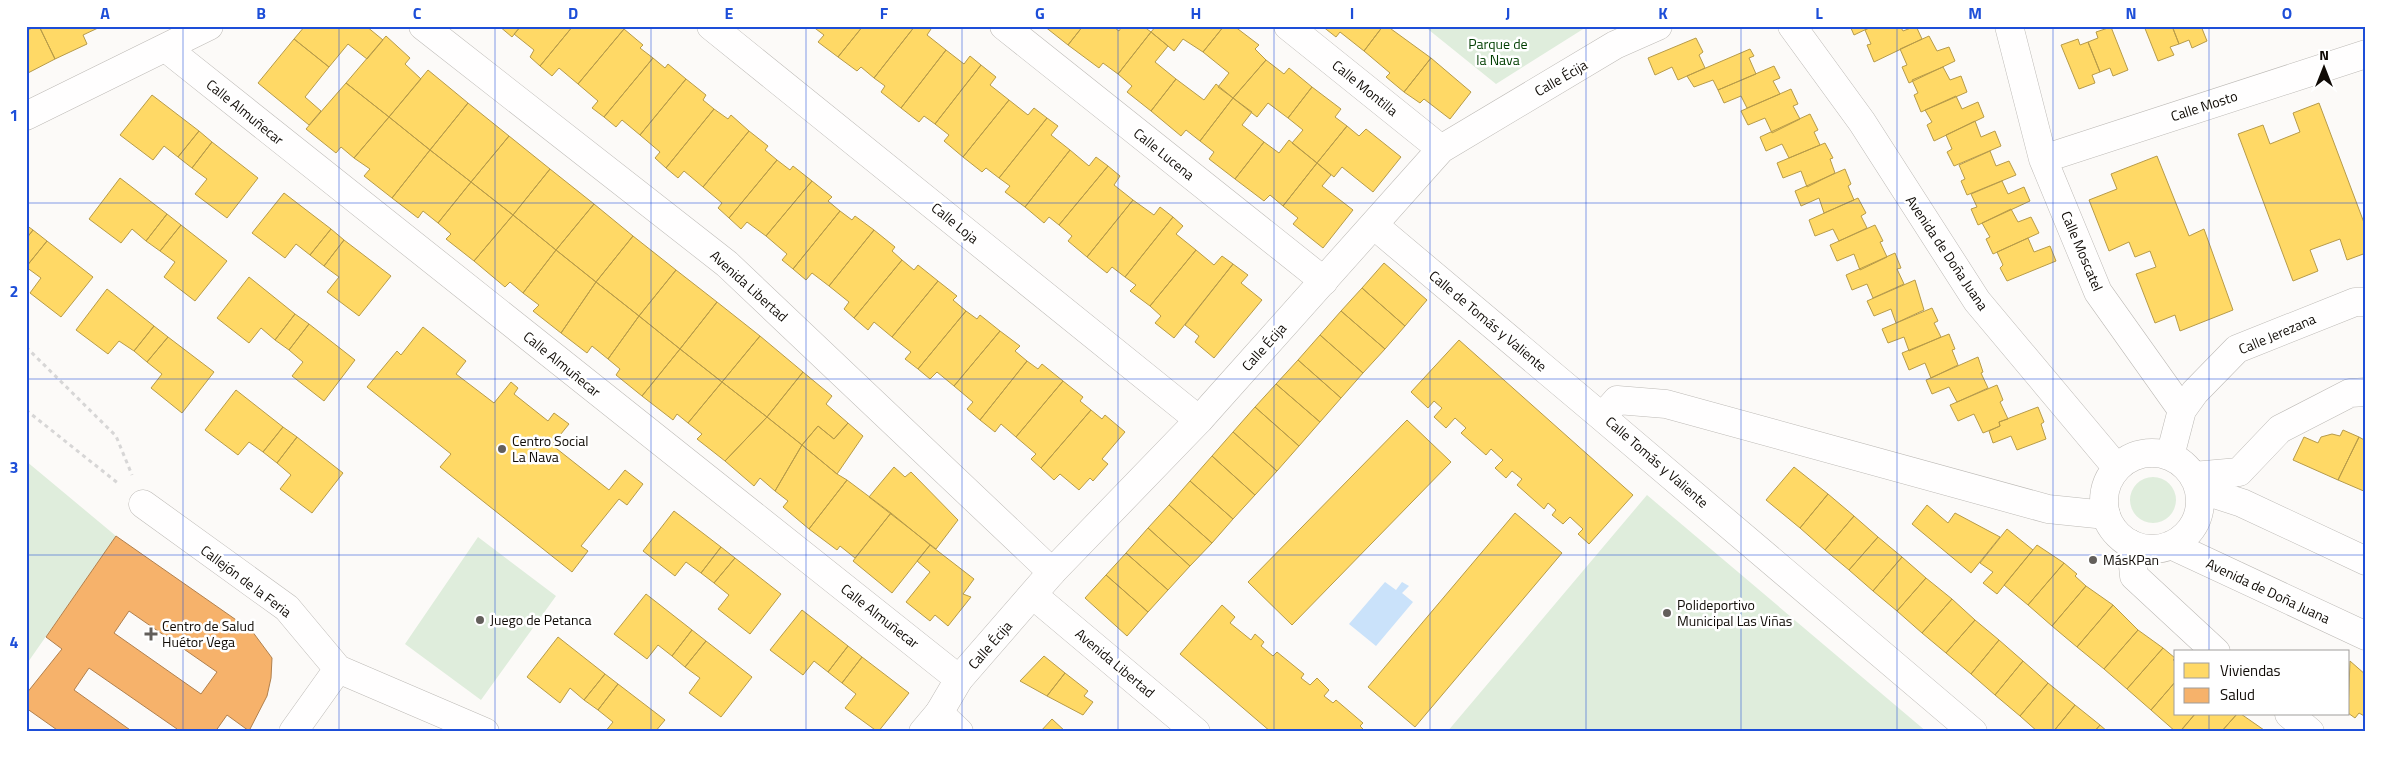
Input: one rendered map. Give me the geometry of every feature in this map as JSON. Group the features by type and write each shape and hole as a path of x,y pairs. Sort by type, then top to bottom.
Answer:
{"street":[{"path":"26,116 209,26"},
{"name":"Avenida Libertad","path":"423,26 727,264 1052,572"},
{"name":"Calle Loja","path":"711,26 1199,420"},
{"name":"Calle Lucena","path":"1004,26 1324,281"},
{"name":"Calle Montilla","path":"1288,26 1441,149"},
{"name":"Calle Écija","path":"931,723 960,679 1052,572 1199,420 1441,149 1615,45 1658,26"},
{"name":"Avenida de Doña Juana","path":"1792,26 1862,122 1977,301 2117,468"},
{"name":"Calle Moscatel","path":"2009,26 2043,159 2098,292 2182,410"},
{"name":"Calle Almuñecar","path":"166,48 960,679"},
{"name":"Calle Mosto","path":"2043,159 2366,54"},
{"name":"Calle de Tomás y Valiente","path":"1374,226 1602,417"},
{"name":"Calle Jerezana","path":"2182,410 2195,392 2238,348 2355,302 2366,302"},
{"path":"2196,483 2239,472 2280,429 2350,393 2366,392"},
{"name":"Calle Tomás y Valiente","path":"1973,732 1602,417 1617,400 1666,404 2048,509 2106,515"},
{"path":"2170,456 2182,410"},
{"path":"2156,453 2170,456 2183,464 2196,483 2200,503 2192,528 2183,538 2171,546 2158,549 2144,548 2131,544 2120,537 2106,515 2104,499 2108,482 2117,468 2128,460 2142,454 2156,453"},
{"path":"2196,483 2366,561"},
{"name":"Callejón de la Feria","path":"143,504 287,608 338,670 485,732"},
{"path":"2131,544 2134,576 2214,650"},
{"name":"Avenida de Doña Juana","path":"2171,546 2366,636"},
{"name":"Avenida Libertad","path":"1033,595 1196,732"},
{"path":"292,732 338,670"},
{"path":"2292,716 2310,732"},
{"path":"931,723 959,732"}],"path":[{"path":"26,347 116,436 143,504"},
{"path":"26,410 143,504"}],"green space":[{"name":"Parque de la Nava","path":"1424,26 1588,26 1496,84"},
{"path":"26,461 116,536 26,665"},
{"path":"2153,477 2166,481 2172,487 2176,500 2172,513 2166,519 2153,523 2140,519 2134,513 2130,500 2134,487 2140,481"},
{"name":"Polideportivo Municipal Las Viñas","path":"1647,495 1927,732 1447,732"},
{"name":"Juego de Petanca","path":"478,537 556,596 481,700 405,644"}],"water":[{"path":"1385,582 1396,590 1402,582 1409,586 1402,593 1413,602 1376,646 1349,624"}],"building: Viviendas":[{"path":"39,26 55,59 26,74 26,31"},
{"path":"39,26 98,26 98,28 83,35 87,44 55,59"},
{"path":"305,26 366,26 383,40 367,59 348,44 329,67 294,39"},
{"path":"499,26 521,26 512,37"},
{"path":"521,26 573,26 540,66 530,57 534,50 514,34"},
{"path":"573,26 621,26 624,29 578,84 559,68 552,76 540,66"},
{"path":"812,26 863,26 838,57 818,42 824,35"},
{"path":"863,26 915,26 874,78 861,67 857,71 838,57"},
{"path":"915,26 933,26 927,35 946,50 901,108 881,92 885,86 874,78"},
{"path":"1044,26 1083,26 1068,45"},
{"path":"1083,26 1112,26 1119,31 1122,26 1143,26 1151,32 1118,74 1103,63 1099,68 1068,45"},
{"path":"1156,26 1224,26 1203,52 1183,39 1174,51 1151,32"},
{"path":"1224,26 1234,26 1259,45 1255,49 1266,60 1233,98 1218,87 1229,73 1203,52"},
{"path":"1322,26 1383,26 1364,51 1340,32 1336,37"},
{"path":"1383,26 1387,26 1431,58 1404,92 1386,77 1390,73 1364,51"},
{"path":"1850,26 1873,26 1854,35"},
{"path":"1873,26 1900,26 1903,31 1916,26 1922,39 1874,62 1867,45 1871,44 1865,30"},
{"path":"2144,26 2172,26 2179,44 2170,47 2174,55 2158,61"},
{"path":"2172,26 2201,26 2207,41 2192,48 2189,40 2179,44"},
{"path":"2111,27 2128,70 2113,76 2110,68 2100,72 2088,42 2098,38 2096,32"},
{"path":"624,29 643,45 640,48 653,58 604,117 592,108 598,101 578,84"},
{"path":"1151,32 1168,46 1155,62 1176,79 1151,111 1127,92 1132,86 1118,74"},
{"path":"386,36 410,58 405,64 421,79 389,117 346,83"},
{"path":"1929,36 1937,51 1949,47 1955,61 1909,83 1902,67 1907,65 1900,49"},
{"path":"1696,38 1703,52 1699,55 1705,68 1678,80 1672,67 1655,75 1648,58"},
{"path":"294,39 329,67 305,97 321,111 309,125 258,83"},
{"path":"2078,39 2080,45 2088,42 2100,72 2092,75 2095,83 2079,89 2061,45"},
{"path":"1750,49 1754,56 1749,58 1756,74 1718,90 1713,80 1694,87 1687,76"},
{"path":"946,50 964,64 970,56 981,65 935,124 924,116 919,122 901,108"},
{"path":"653,58 665,68 668,64 686,79 640,135 622,120 616,127 604,117"},
{"path":"1431,58 1471,92 1450,119 1424,99 1420,103 1404,92"},
{"path":"1266,60 1284,74 1289,68 1312,87 1288,118 1268,103 1257,117 1233,98"},
{"path":"981,65 996,77 990,85 1009,100 963,157 944,141 949,135 935,124"},
{"path":"1774,66 1780,78 1773,81 1780,94 1747,108 1741,96 1724,103 1718,90"},
{"path":"1943,67 1950,80 1961,76 1967,92 1921,112 1914,95 1918,93 1912,80"},
{"path":"428,70 468,103 430,150 389,117"},
{"path":"686,79 706,95 703,100 714,109 666,168 655,158 660,152 640,135"},
{"path":"1176,79 1204,100 1216,84 1233,98 1200,141 1186,130 1181,136 1151,111"},
{"path":"346,83 389,117 354,158 341,147 336,153 306,129"},
{"path":"1312,87 1341,109 1335,117 1347,126 1317,163 1292,143 1303,130 1288,118"},
{"path":"1791,89 1798,104 1793,106 1800,119 1772,133 1765,118 1748,125 1741,111"},
{"path":"152,95 199,131 178,157 164,146 153,160 120,135"},
{"path":"1956,96 1962,109 1978,102 1984,117 1934,141 1927,125 1932,122 1925,110"},
{"path":"1233,98 1252,112 1242,125 1264,142 1235,179 1209,159 1214,152 1200,141"},
{"path":"1009,100 1028,115 1034,108 1047,118 999,178 986,168 982,172 963,157"},
{"path":"468,103 509,136 471,182 430,150"},
{"path":"2319,103 2366,228 2366,253 2347,260 2340,239 2310,250 2318,271 2293,281 2238,134 2263,125 2270,144 2300,132 2293,113"},
{"path":"714,109 728,119 731,115 749,131 703,187 684,171 678,178 666,168"},
{"path":"1810,114 1818,130 1814,132 1820,145 1789,158 1782,144 1766,151 1760,137"},
{"path":"389,117 430,150 392,198 364,176 370,169 354,158"},
{"path":"1047,118 1058,126 1051,135 1070,150 1025,207 1005,192 1010,186 999,178"},
{"path":"1975,121 1981,137 1995,131 2001,146 1954,166 1947,152 1952,149 1946,135"},
{"path":"1347,126 1359,136 1366,129 1401,157 1373,192 1342,167 1334,177 1317,163"},
{"path":"199,131 212,142 192,168 178,157"},
{"path":"749,131 768,146 765,150 777,160 729,218 718,208 722,203 703,187"},
{"path":"509,136 550,169 513,215 471,182"},
{"path":"1289,140 1317,163 1283,206 1270,195 1264,201 1235,179 1264,142 1279,153"},
{"path":"212,142 258,178 227,218 195,194 207,179 192,168"},
{"path":"1825,143 1833,158 1830,159 1835,173 1807,187 1801,171 1783,178 1777,163"},
{"path":"430,150 471,182 438,223 423,211 418,218 392,198"},
{"path":"1070,150 1089,166 1096,157 1108,166 1059,225 1049,217 1044,223 1025,207"},
{"path":"1990,151 1996,166 2009,161 2016,175 1967,195 1961,181 1965,179 1959,165"},
{"path":"2157,156 2189,236 2204,229 2233,310 2180,331 2175,315 2155,323 2136,274 2156,267 2150,251 2135,257 2129,242 2109,251 2089,200 2117,189 2111,174"},
{"path":"777,160 790,170 793,166 812,181 766,236 747,222 741,229 729,218"},
{"path":"1317,163 1331,175 1322,186 1353,210 1323,248 1293,224 1298,218 1283,206"},
{"path":"1108,166 1120,176 1114,185 1133,200 1087,257 1068,241 1072,236 1059,225"},
{"path":"550,169 594,204 556,250 513,215"},
{"path":"1845,169 1851,184 1848,186 1854,200 1824,213 1819,198 1801,206 1795,191"},
{"path":"120,178 167,214 146,241 132,229 121,243 89,219"},
{"path":"812,181 832,197 828,201 840,211 793,269 782,260 787,254 766,236"},
{"path":"2002,181 2008,194 2024,187 2030,201 1978,225 1971,209 1977,207 1971,194"},
{"path":"471,182 513,215 474,261 446,239 451,234 438,223"},
{"path":"284,193 331,229 310,255 296,244 285,258 252,233"},
{"path":"1858,198 1866,213 1861,216 1867,228 1839,241 1833,229 1815,236 1809,220"},
{"path":"1133,200 1154,215 1160,207 1173,217 1125,277 1112,267 1107,273 1087,257"},
{"path":"594,204 633,236 596,282 556,250"},
{"path":"2011,209 2018,222 2031,217 2039,233 1993,254 1986,239 1990,237 1982,223"},
{"path":"840,211 852,220 855,216 874,230 829,286 812,273 806,280 793,269"},
{"path":"167,214 181,225 160,251 146,241"},
{"path":"513,215 556,250 523,293 510,282 505,287 474,261"},
{"path":"1173,217 1183,226 1176,234 1196,250 1150,306 1130,291 1136,285 1125,277"},
{"path":"26,225 33,230 26,239"},
{"path":"181,225 227,261 195,301 164,277 175,262 160,251"},
{"path":"1875,225 1883,241 1880,242 1887,257 1860,270 1854,254 1837,261 1830,245"},
{"path":"331,229 344,240 324,266 310,255"},
{"path":"33,230 47,241 26,267 26,239"},
{"path":"874,230 895,247 892,251 902,260 854,318 844,309 849,302 829,286"},
{"path":"633,236 676,270 639,316 596,282"},
{"path":"2028,238 2034,252 2050,246 2056,261 2007,281 2000,268 2003,265 1997,252"},
{"path":"344,240 391,276 359,316 327,292 339,277 324,266"},
{"path":"47,241 93,277 61,317 30,293 41,278 26,267"},
{"path":"556,250 596,282 561,333 533,311 539,305 523,293"},
{"path":"1196,250 1214,265 1222,256 1233,264 1174,338 1155,323 1161,316 1150,306"},
{"path":"1895,253 1901,268 1897,269 1904,284 1873,298 1867,284 1852,290 1846,275"},
{"path":"902,260 914,270 918,265 938,281 892,337 874,322 868,330 854,318"},
{"path":"1384,263 1427,300 1405,326 1362,288"},
{"path":"1233,264 1248,275 1241,283 1262,300 1214,358 1195,342 1199,336 1185,325"},
{"path":"676,270 717,302 680,349 639,316"},
{"path":"249,277 295,314 275,340 261,328 249,343 217,318"},
{"path":"1915,280 1924,310 1896,323 1891,309 1874,316 1867,301"},
{"path":"938,281 957,296 953,300 966,311 918,369 905,359 911,352 892,337"},
{"path":"596,282 639,316 608,359 592,346 587,353 561,333"},
{"path":"1362,288 1405,326 1385,349 1341,311"},
{"path":"107,289 154,326 134,351 119,341 108,354 76,330"},
{"path":"717,302 760,336 722,382 680,349"},
{"path":"1932,308 1938,321 1934,323 1941,337 1909,351 1904,337 1888,343 1882,329"},
{"path":"966,311 977,319 980,315 1000,331 954,386 937,372 930,379 918,369"},
{"path":"1341,311 1385,349 1363,373 1320,335"},
{"path":"295,314 309,324 289,350 275,340"},
{"path":"639,316 680,349 642,396 616,375 620,369 608,359"},
{"path":"309,324 355,360 324,401 292,376 303,362 289,350"},
{"path":"154,326 168,337 147,362 134,351"},
{"name":"Centro Social La Nava","path":"423,327 466,361 456,374 494,403 511,382 518,388 514,394 548,421 554,413 569,424 552,445 609,490 625,470 643,484 627,505 619,499 581,546 588,551 572,572 440,467 451,454 367,387 397,351 401,355"},
{"path":"1000,331 1020,346 1015,351 1027,361 980,420 967,409 973,402 954,386"},
{"path":"1949,334 1955,349 1952,350 1958,365 1931,378 1925,363 1909,370 1902,353"},
{"path":"1320,335 1363,373 1341,398 1298,360"},
{"path":"760,336 803,372 767,417 722,382"},
{"path":"168,337 214,372 182,413 151,388 162,374 147,362"},
{"path":"1459,340 1633,495 1589,544 1578,534 1583,529 1570,517 1563,524 1552,515 1556,510 1548,503 1544,509 1517,485 1522,479 1512,471 1506,478 1495,468 1503,460 1491,449 1486,455 1461,433 1466,428 1455,418 1446,428 1434,417 1442,408 1434,401 1428,408 1411,392"},
{"path":"680,349 722,382 688,423 677,414 673,420 642,396"},
{"path":"1978,357 1983,372 1981,373 1988,388 1957,402 1949,387 1932,394 1926,380"},
{"path":"1298,360 1341,398 1320,422 1276,384"},
{"path":"1027,361 1038,369 1042,364 1063,381 1016,437 1001,424 995,432 980,420"},
{"path":"803,372 832,396 826,404 848,423 834,439 818,426 802,445 767,417"},
{"path":"1063,381 1083,397 1080,401 1091,410 1041,468 1031,459 1036,454 1016,437"},
{"path":"722,382 767,417 725,461 697,439 702,434 688,423"},
{"path":"1276,384 1320,422 1299,446 1255,407"},
{"path":"1997,385 2003,400 2000,402 2008,419 1999,422 2000,426 1983,433 1974,414 1958,421 1950,405"},
{"path":"236,390 283,427 263,452 249,442 238,455 205,430"},
{"path":"1255,407 1299,446 1277,471 1233,432"},
{"path":"2038,407 2044,422 2041,424 2046,439 2017,450 2011,436 1993,443 1989,431 2000,426 1999,422"},
{"path":"1091,410 1102,419 1105,415 1125,432 1102,459 1108,464 1093,481 1090,478 1079,490 1060,474 1054,480 1041,468"},
{"path":"767,417 802,445 775,491 760,478 754,486 725,461"},
{"path":"1407,420 1451,462 1292,625 1248,582"},
{"path":"848,423 863,436 837,474 802,445 818,426 834,439"},
{"path":"283,427 297,437 277,463 263,452"},
{"path":"2343,430 2359,437 2338,480 2293,460 2304,437 2318,443 2321,437 2332,434 2340,436"},
{"path":"1233,432 1277,471 1255,495 1212,456"},
{"path":"297,437 343,473 312,513 280,489 291,475 277,463"},
{"path":"2359,437 2366,441 2366,492 2338,480"},
{"path":"802,445 847,480 809,529 783,507 788,501 775,491"},
{"path":"1212,456 1255,495 1233,519 1190,481"},
{"path":"894,467 905,477 911,472 958,520 936,549 869,497"},
{"path":"1794,467 1828,494 1800,528 1766,500"},
{"path":"847,480 891,513 855,558 840,546 837,550 809,529"},
{"path":"1190,481 1233,519 1212,543 1169,505"},
{"path":"1828,494 1854,516 1825,550 1800,528"},
{"path":"1169,505 1212,543 1190,566 1148,528"},
{"path":"1927,505 1948,523 1955,513 2000,537 1971,573 1912,524"},
{"path":"674,511 721,547 701,573 686,562 675,576 643,551"},
{"path":"891,513 930,545 892,593 853,561"},
{"path":"1515,513 1562,553 1415,727 1368,687"},
{"path":"1854,516 1878,537 1849,570 1825,550"},
{"path":"1148,528 1190,566 1168,590 1126,553"},
{"path":"2007,529 2033,550 1997,594 1983,583 1993,572 1980,563"},
{"path":"1878,537 1902,557 1873,591 1849,570"},
{"path":"930,545 974,579 963,594 971,597 948,626 935,615 930,621 906,602 930,572 917,561"},
{"path":"2037,545 2064,563 2028,605 2004,585"},
{"path":"721,547 735,558 714,583 701,573"},
{"path":"1126,553 1168,590 1148,612 1106,575"},
{"path":"1902,557 1926,578 1897,611 1873,591"},
{"path":"735,558 781,594 750,634 718,609 729,595 714,583"},
{"path":"2064,563 2077,574 2075,576 2086,586 2052,626 2028,605"},
{"path":"1106,575 1148,612 1127,636 1085,598"},
{"path":"1926,578 1952,599 1922,633 1897,611"},
{"path":"2086,586 2113,605 2077,647 2052,626"},
{"path":"646,594 692,630 672,656 658,645 647,659 614,634"},
{"path":"1952,599 1975,620 1946,653 1922,633"},
{"path":"1222,605 1235,617 1230,623 1251,640 1255,634 1264,642 1261,646 1273,656 1277,652 1304,674 1301,678 1310,685 1317,678 1329,690 1324,696 1333,703 1336,700 1363,723 1360,726 1366,732 1271,732 1180,654"},
{"path":"2113,605 2138,630 2104,669 2077,647"},
{"path":"802,610 848,646 828,672 814,661 803,675 770,650"},
{"path":"1975,620 1999,640 1971,674 1946,653"},
{"path":"692,630 706,641 685,667 672,656"},
{"path":"2138,630 2163,648 2127,689 2104,669"},
{"path":"558,637 605,674 584,700 570,688 560,703 527,677"},
{"path":"1999,640 2023,661 1995,695 1971,674"},
{"path":"706,641 752,677 721,717 689,693 700,678 685,667"},
{"path":"848,646 862,657 842,683 828,672"},
{"path":"2163,648 2174,657 2174,683 2151,710 2127,689"},
{"path":"1044,656 1065,673 1047,696 1020,681"},
{"path":"862,657 909,693 878,732 845,708 856,694 842,683"},
{"path":"2023,661 2048,683 2020,716 1995,695"},
{"path":"2350,661 2366,675 2366,717 2359,713 2355,718 2350,714"},
{"path":"1065,673 1088,691 1084,696 1093,702 1083,715 1047,696"},
{"path":"605,674 618,684 598,710 584,700"},
{"path":"2048,683 2075,705 2053,732 2038,732 2020,716"},
{"path":"2174,683 2174,716 2193,716 2180,732 2176,732 2151,710"},
{"path":"618,684 665,720 655,732 605,732 613,722 598,710"},
{"path":"2075,705 2100,725 2094,732 2053,732"},
{"path":"2193,716 2235,716 2221,732 2185,732 2182,729"},
{"path":"2235,716 2244,716 2264,730 2262,732 2221,732"},
{"path":"1052,719 1066,732 1040,732"},
{"path":"2100,725 2108,732 2094,732"}],"building: Salud":[{"name":"Centro de Salud Huétor Vega","path":"116,536 252,631 272,658 271,678 267,696 249,731 227,715 215,732 175,732 177,729 89,668 74,690 133,732 60,732 26,708 26,694 62,649 46,637","holes":["129,611 217,672 201,694 114,633"]}],"place":[{"name":"Centro Social La Nava","path":"502,449"},
{"name":"MásKPan","path":"2093,560"},
{"name":"Polideportivo Municipal Las Viñas","path":"1667,613"},
{"name":"Juego de Petanca","path":"480,620"},
{"name":"Centro de Salud Huétor Vega","path":"151,634"}]}
